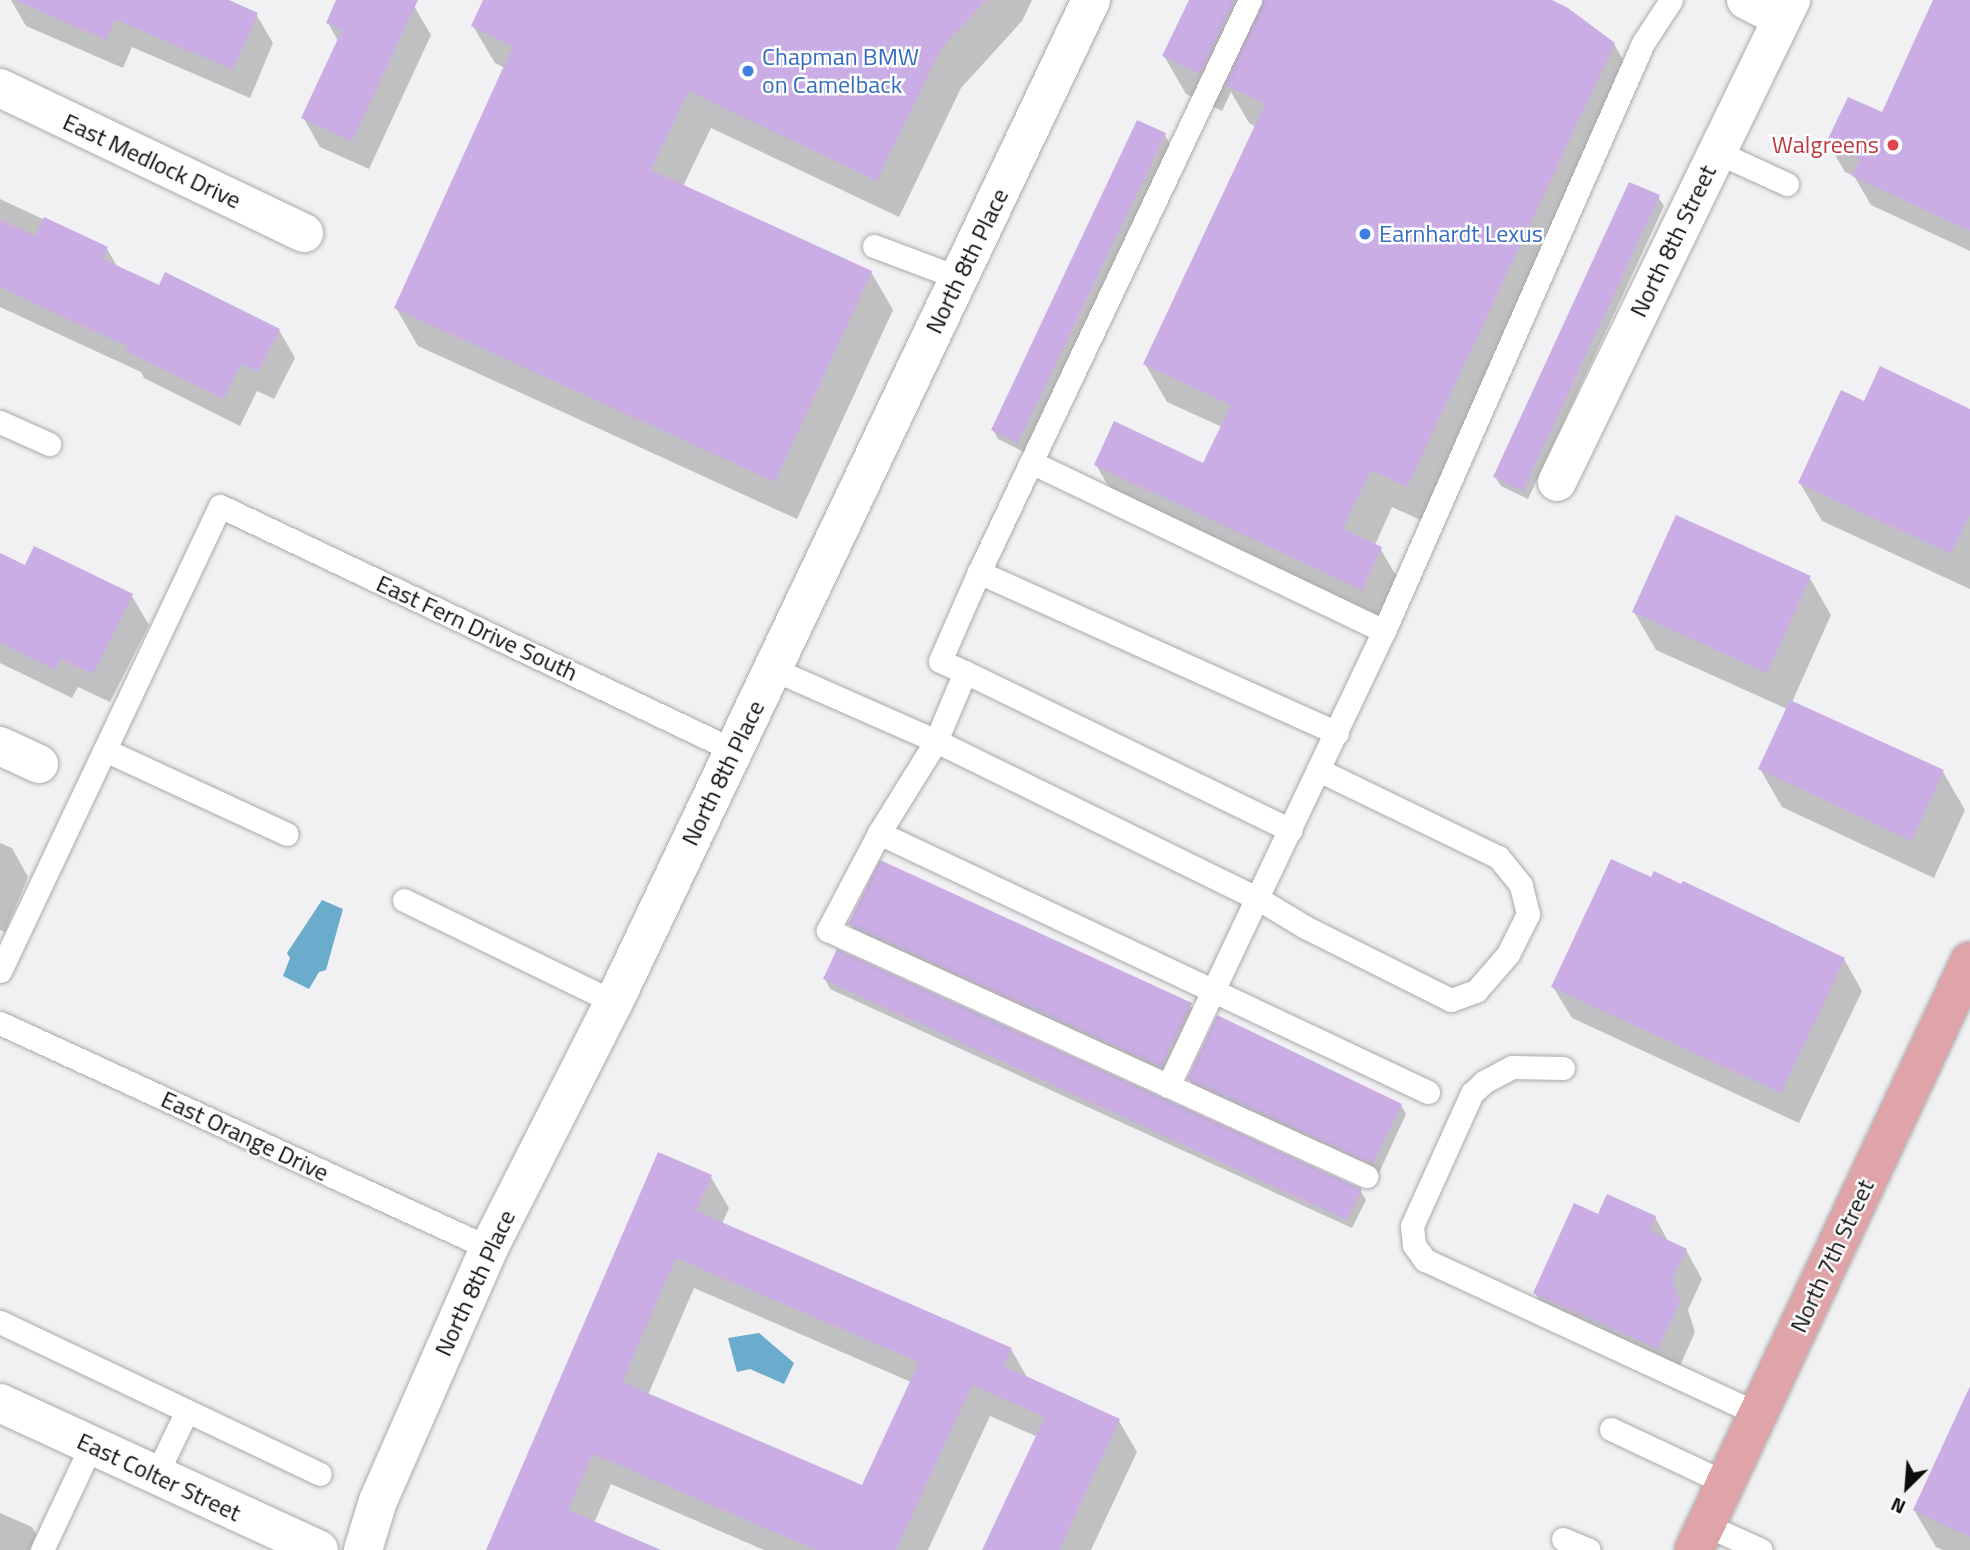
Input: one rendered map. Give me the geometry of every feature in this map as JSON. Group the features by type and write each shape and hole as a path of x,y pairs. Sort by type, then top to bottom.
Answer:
{"main road":[{"name":"North 7th Street","path":"1700,1537 1970,961"}],"street":[{"name":"North 8th Place","path":"363,1550 378,1501 489,1248 614,1002 1091,0"},
{"path":"1746,0 1786,9"},
{"name":"North 8th Street","path":"1557,482 1786,9"},
{"name":"East Medlock Drive","path":"0,88 304,233"},
{"path":"0,746 39,764"},
{"name":"East Colter Street","path":"0,1403 319,1550"}],"lane":[{"path":"1250,0 979,572 940,661 1291,830"},
{"path":"1168,1086 1384,631 1643,43 1671,0"},
{"path":"1717,152 1787,184"},
{"path":"874,246 959,278"},
{"path":"0,422 49,444"},
{"path":"1031,462 1384,631"},
{"name":"East Fern Drive South","path":"105,750 220,506 733,750"},
{"path":"979,572 1337,733"},
{"path":"773,669 936,741 1257,898 1305,927 1451,1000 1476,991 1508,954 1528,914 1521,884 1498,858 1319,770"},
{"path":"965,672 936,741 879,833 828,930 1366,1177"},
{"path":"0,971 105,750 287,834"},
{"path":"879,833 1429,1092"},
{"path":"404,900 614,1002"},
{"name":"East Orange Drive","path":"0,1023 489,1248"},
{"path":"1563,1068 1513,1067 1484,1082 1472,1093 1412,1226 1415,1245 1425,1260 1758,1414"},
{"path":"0,1322 320,1474"},
{"path":"156,1475 187,1410"},
{"path":"1611,1429 1726,1483"},
{"path":"42,1550 91,1446"},
{"path":"1700,1537 1761,1550"},
{"path":"1563,1539 1589,1550"}],"water":[{"path":"322,900 343,909 326,970 319,972 309,989 283,976 290,958 287,953"},
{"path":"759,1333 794,1363 784,1384 750,1369 737,1372 728,1338"}],"building":[{"path":"15,0 229,0 258,13 233,70 115,19 106,40"},
{"path":"336,0 418,0 352,141 301,118 342,30 326,23"},
{"path":"483,0 986,0 940,50 877,181 689,91 651,170 872,271 775,482 394,308 513,46 471,26"},
{"path":"1189,0 1235,0 1200,74 1162,56"},
{"name":"Earnhardt Lexus","path":"1264,0 1552,0 1568,8 1615,43 1407,487 1371,470 1343,529 1382,547 1362,590 1094,465 1114,421 1203,463 1231,405 1143,364 1265,104 1225,85"},
{"name":"Walgreens","path":"1933,0 1970,0 1970,231 1852,176 1860,159 1826,143 1848,97 1882,112"},
{"path":"1137,120 1166,133 1018,443 991,430"},
{"path":"1629,182 1660,195 1523,491 1493,477"},
{"path":"44,217 108,247 103,259 159,285 165,272 280,329 258,372 241,364 224,399 126,351 128,347 0,287 0,220 35,236"},
{"path":"1880,366 1970,409 1970,514 1951,554 1798,483 1841,390 1864,401"},
{"path":"1676,515 1811,576 1767,673 1632,612"},
{"path":"34,546 133,594 93,674 61,659 56,670 0,643 0,553 25,565"},
{"path":"1790,700 1944,770 1912,841 1758,769"},
{"path":"1611,859 1651,877 1654,871 1681,884 1683,881 1845,958 1781,1093 1551,987"},
{"path":"880,860 1192,1003 1161,1067 848,924"},
{"path":"837,949 1362,1189 1347,1220 823,979"},
{"path":"1217,1015 1402,1104 1373,1164 1187,1079"},
{"path":"658,1152 712,1175 696,1211 1012,1348 1004,1366 1120,1419 1059,1550 982,1550 1045,1417 972,1385 896,1550 816,1550 593,1454 568,1510 661,1550 486,1550","holes":["676,1258 919,1362 862,1485 622,1382"]},
{"path":"1607,1194 1656,1216 1649,1231 1687,1249 1672,1280 1680,1302 1658,1349 1533,1293 1574,1203 1598,1214"},
{"path":"1970,1386 1970,1537 1913,1510"}],"place":[{"name":"Chapman BMW on Camelback","path":"748,71"},
{"name":"Walgreens","path":"1893,145"},
{"name":"Earnhardt Lexus","path":"1365,234"}]}
